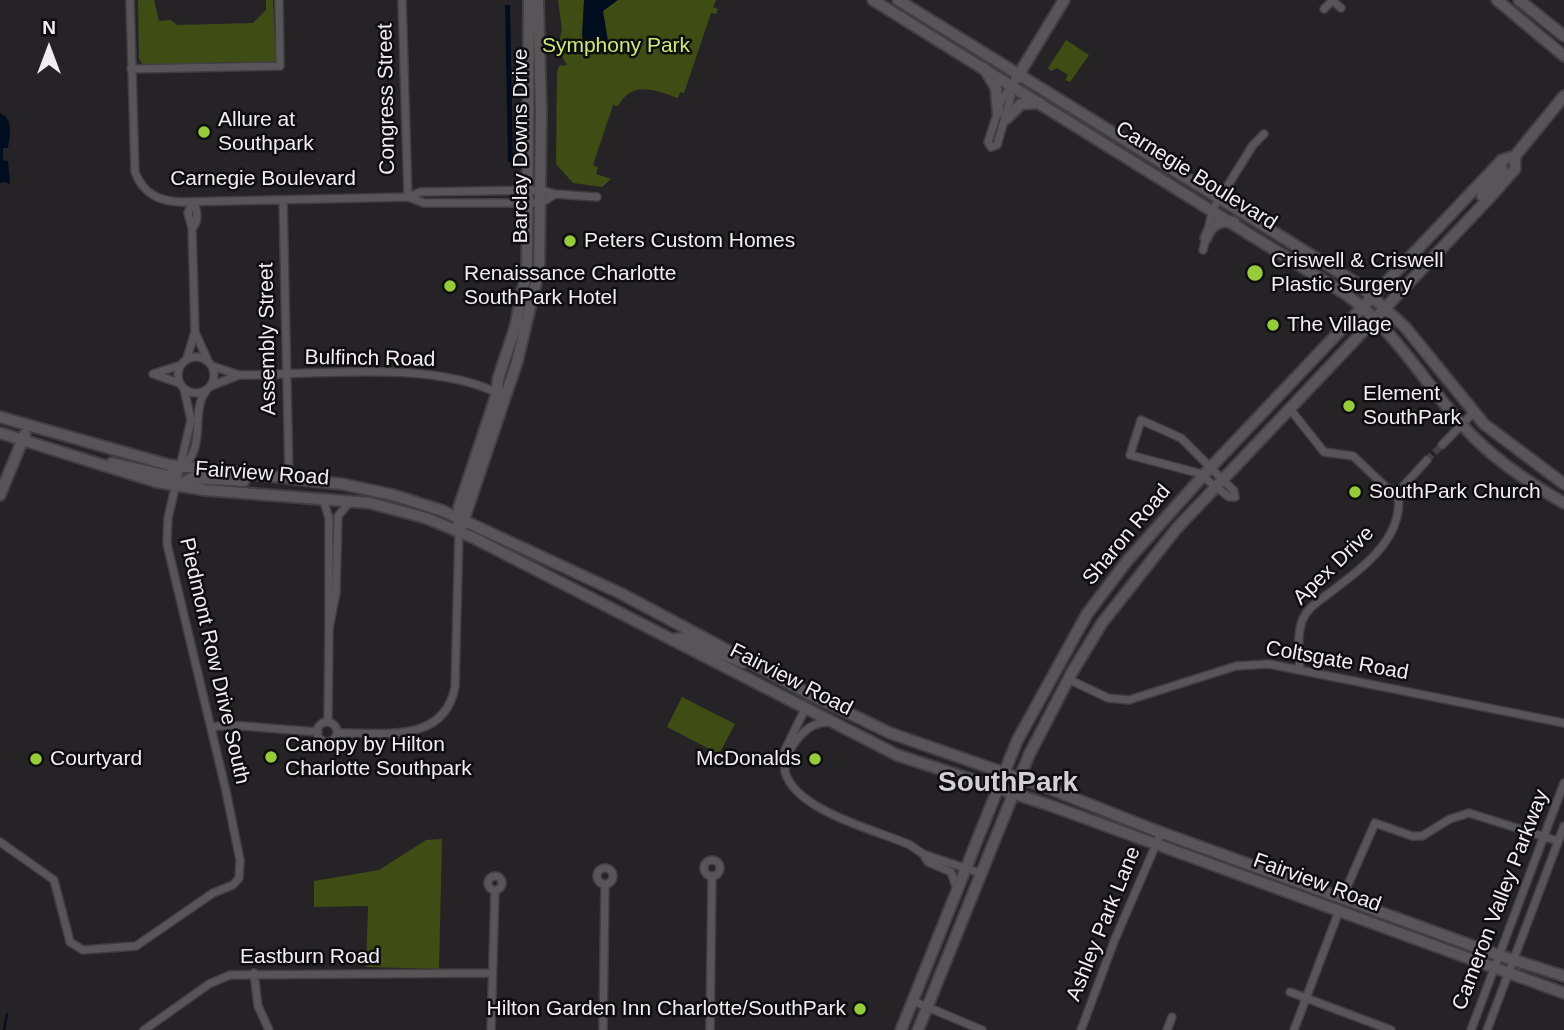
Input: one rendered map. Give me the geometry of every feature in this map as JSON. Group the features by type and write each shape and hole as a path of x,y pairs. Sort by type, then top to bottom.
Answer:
{"main road":[{"name":"Barclay Downs Drive","path":"529,0 535,190"},
{"name":"Barclay Downs Drive","path":"459,531 501,395 498,379 526,283 535,203 538,0"},
{"name":"Carnegie Boulevard","path":"873,0 979,64 1016,80 1046,105 1234,222 1362,306 1376,319 1462,425 1496,456 1564,503"},
{"name":"Carnegie Boulevard","path":"898,0 1016,80 1220,198 1373,296 1473,413 1503,441 1564,484"},
{"path":"1016,80 1064,0"},
{"path":"1497,0 1564,56"},
{"path":"1519,0 1564,36"},
{"path":"979,64 996,88 1002,115 1021,104 1046,105"},
{"name":"Sharon Road","path":"901,1030 1003,772 1040,695 1087,614 1135,552 1206,472 1501,161 1515,156 1564,96"},
{"name":"Sharon Road","path":"918,1030 1019,778 1068,679 1132,583 1219,483 1515,169 1515,156"},
{"path":"1467,222 1468,214 1502,172 1501,161"},
{"path":"1206,238 1213,226 1225,221 1234,222"},
{"name":"Fairview Road","path":"0,417 126,454 182,467 289,477 384,493 461,518 602,584 884,730 1498,955 1564,976"},
{"path":"0,495 29,425"},
{"name":"Fairview Road","path":"0,433 103,467 177,486 357,501 397,509 459,531 906,758 1012,793 1564,993"},
{"path":"103,467 113,463 169,476 182,467"},
{"path":"177,486 181,481 192,478 263,481 289,477"},
{"path":"672,640 684,637 727,658 757,665"}],"street":[{"name":"Carnegie Boulevard","path":"130,0 136,176 146,190 158,198 192,202 408,197 421,192 535,190 597,197"},
{"path":"131,69 280,66 279,0"},
{"name":"Congress Street","path":"402,0 408,197"},
{"path":"1324,9 1333,0 1341,8"},
{"path":"1002,115 1007,90 1016,80"},
{"path":"1203,250 1213,209 1253,145 1264,134"},
{"path":"535,203 555,194"},
{"name":"Carnegie Boulevard","path":"408,197 422,203 535,203"},
{"name":"Assembly Street","path":"283,200 289,477"},
{"path":"182,467 180,458 191,416 182,386 183,362 191,352 195,332 192,228 188,214 192,202"},
{"path":"182,467 191,455 198,430 199,404 214,377 195,332"},
{"path":"208,389 194,394 153,374 197,357 210,363"},
{"name":"Bulfinch Road","path":"210,363 220,371 239,375 432,376 463,380 501,395"},
{"name":"Bulfinch Road","path":"208,389 239,375"},
{"path":"1290,409 1324,452 1353,456 1387,488 1398,492 1427,460"},
{"path":"1442,445 1473,413"},
{"path":"1206,472 1130,455 1141,420 1181,438 1206,472 1219,483"},
{"name":"Piedmont Row Drive South","path":"0,842 53,878 70,942 83,950 139,945 213,893 235,883 240,875 240,864 211,727 168,547 167,523 182,467"},
{"name":"Apex Drive","path":"1300,670 1299,636 1308,609 1356,573 1394,532 1399,516 1398,492"},
{"path":"319,497 326,502 329,515 328,722"},
{"path":"329,628 335,593 338,516 347,503 357,501"},
{"name":"Barclay Downs Drive","path":"211,727 230,725 318,732 322,740 329,741 337,733 413,732 432,724 445,711 455,687 459,531"},
{"name":"Coltsgate Road","path":"1068,679 1108,698 1129,700 1236,666 1269,664 1564,723"},
{"path":"805,709 784,752 785,772 789,781 817,807 910,845 928,862 951,872 957,889"},
{"path":"328,722 336,726 337,733"},
{"path":"318,732 319,726 328,722"},
{"path":"785,772 786,760 800,735 817,724 831,722"},
{"name":"Cameron Valley Parkway","path":"1471,1030 1542,835 1564,783"},
{"path":"1343,896 1357,871 1375,823 1422,836 1450,819 1469,813 1558,841"},
{"name":"Cameron Valley Parkway","path":"1487,1030 1564,826"},
{"name":"Ashley Park Lane","path":"1081,1030 1161,832"},
{"path":"922,854 980,873"},
{"path":"710,1030 712,876"},
{"path":"603,1030 605,884"},
{"path":"491,1030 495,890"},
{"path":"1294,1030 1339,911"},
{"path":"254,973 258,1006 269,1030"},
{"name":"Eastburn Road","path":"144,1030 219,978 254,973 437,976 492,973"},
{"path":"1290,992 1391,1030"},
{"path":"913,1001 982,1030"},
{"path":"1167,1030 1172,1017"}],"green space":[{"path":"138,0 154,0 159,21 171,20 177,25 253,23 266,10 266,0 273,0 276,60 273,63 143,65 139,59"},
{"name":"Symphony Park","path":"558,0 716,0 713,7 718,9 716,14 711,13 684,93 680,92 678,98 653,90 637,90 624,98 618,106 613,105 593,165 598,167 596,174 611,179 602,187 573,183 556,164 557,73 559,66 567,65 557,49 562,30"},
{"path":"1066,40 1089,55 1070,82 1065,80 1068,75 1057,68 1051,71 1048,68"},
{"path":"682,697 735,724 719,754 667,727"},
{"path":"442,839 439,969 366,967 368,906 314,907 314,881 379,870 426,840"}],"water":[{"path":"584,0 618,0 603,11 608,41 599,49 588,52 584,50 582,35"},
{"path":"505,5 510,5 513,162 508,162"},
{"path":"0,113 7,119 10,128 8,148 3,148 3,160 8,161 10,185 6,182 0,183"}],"waterway":[{"path":"4,1030 7,1014"}],"tunnel":[{"path":"1427,460 1442,445"}],"place":[{"name":"Allure at Southpark","path":"204,132"},
{"name":"Peters Custom Homes","path":"570,241"},
{"name":"Criswell & Criswell Plastic Surgery","path":"1255,273"},
{"name":"Renaissance Charlotte SouthPark Hotel","path":"450,286"},
{"name":"The Village","path":"1273,325"},
{"name":"Element SouthPark","path":"1349,406"},
{"name":"SouthPark Church","path":"1355,492"},
{"name":"Canopy by Hilton Charlotte Southpark","path":"271,757"},
{"name":"Courtyard","path":"36,759"},
{"name":"McDonalds","path":"815,759"},
{"name":"Hilton Garden Inn Charlotte/SouthPark","path":"860,1009"}],"district":[{"name":"SouthPark","path":"1008,783"}]}
